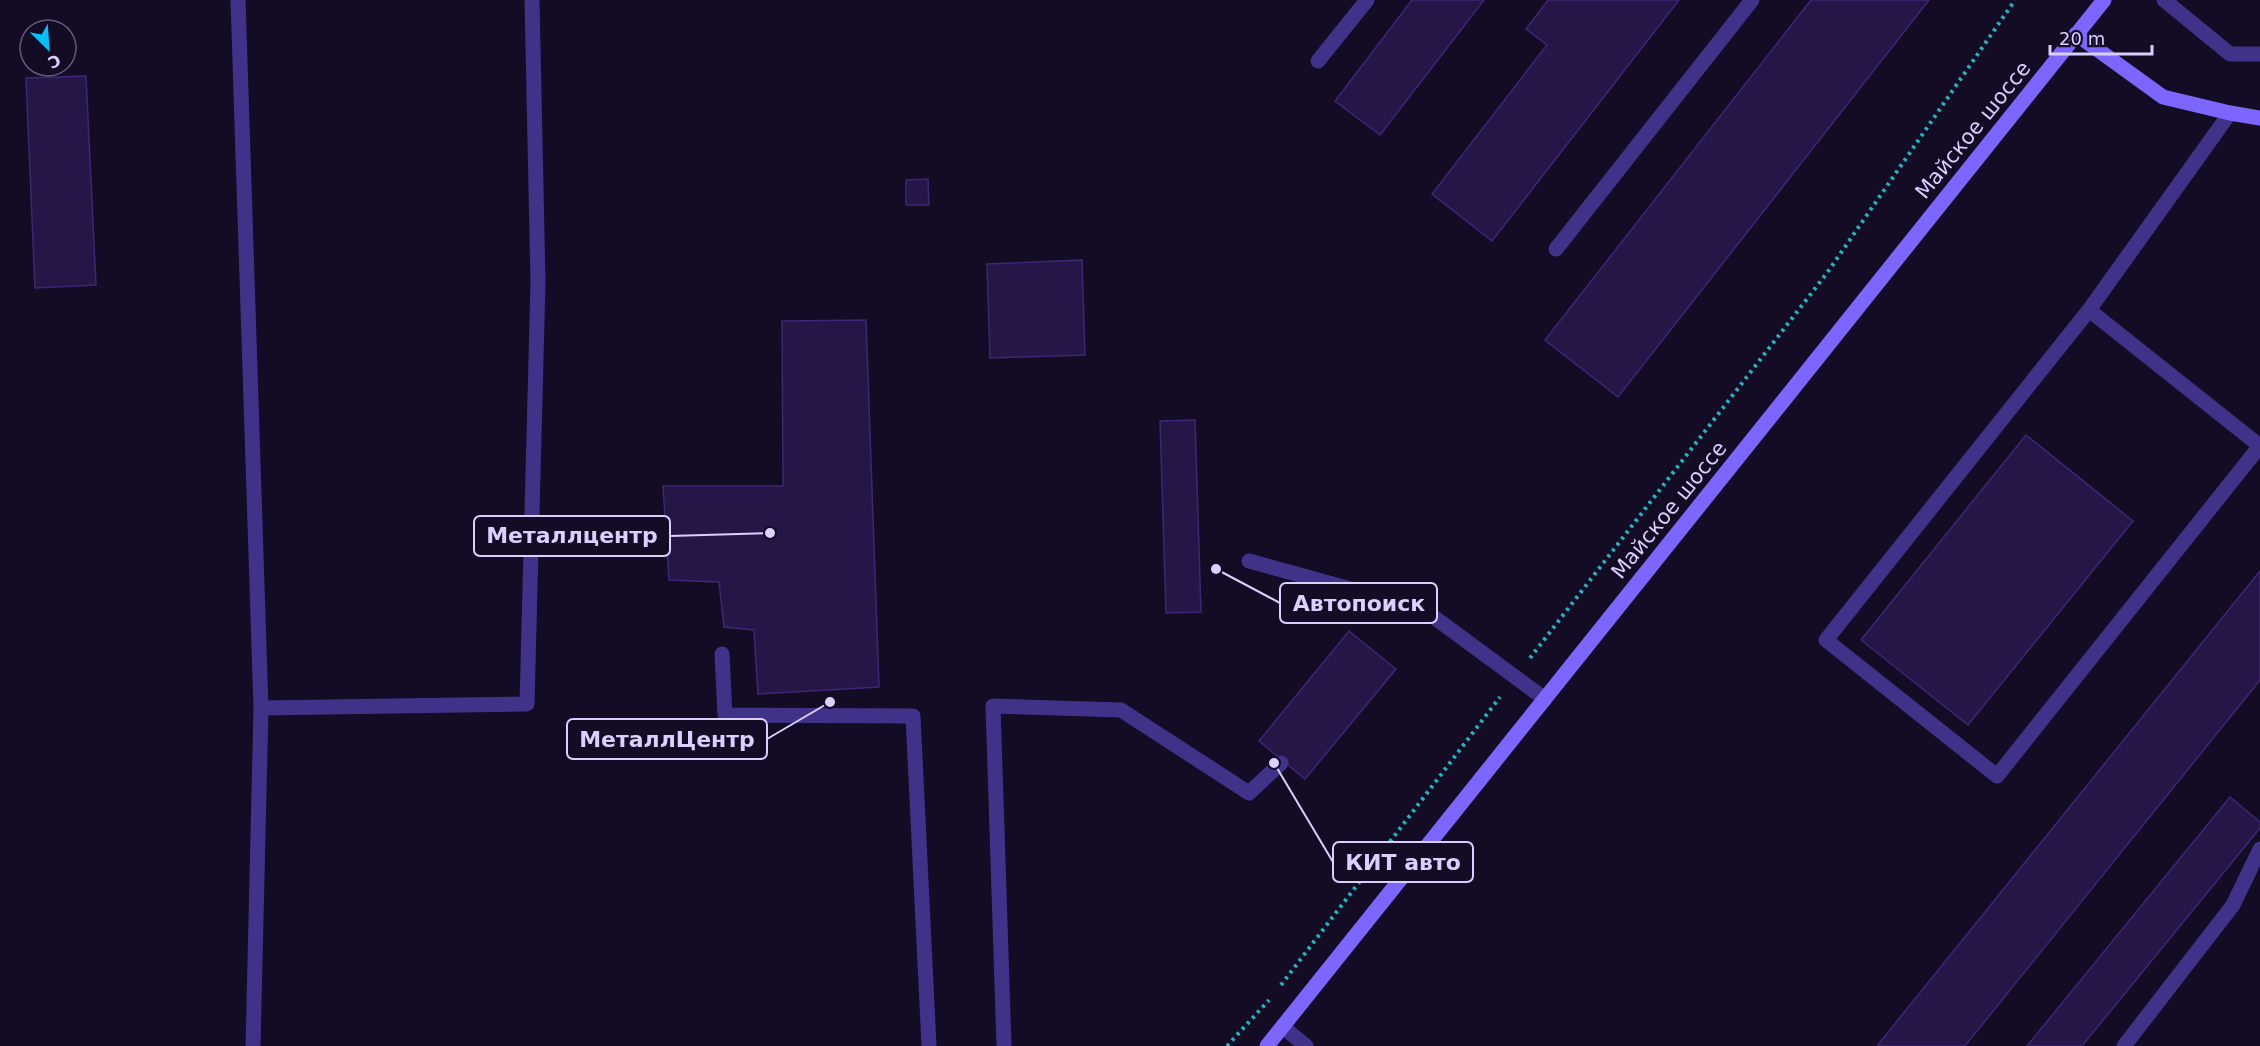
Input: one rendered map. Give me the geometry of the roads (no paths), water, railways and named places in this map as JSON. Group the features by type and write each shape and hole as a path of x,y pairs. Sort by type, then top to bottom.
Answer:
{"street":[{"path":"238,0 261,708 253,1046"},
{"path":"261,708 527,704 538,282 532,0"},
{"path":"1318,61 1367,0"},
{"path":"1556,249 1752,0"},
{"name":"Майское шоссе","path":"1267,1046 2104,0"},
{"path":"2164,0 2230,54 2260,54"},
{"path":"2076,34 2163,97 2260,118"},
{"path":"2089,310 2260,446 1997,776 1826,640 2089,310 2230,113"},
{"path":"1249,561 1423,609 1545,699"},
{"path":"722,654 725,716 912,716 929,1046"},
{"path":"1004,1046 993,706 1121,710 1249,793 1281,763"},
{"path":"2124,1046 2233,905 2260,849"},
{"path":"1283,1027 1306,1046"}],"place":[{"name":"Металлцентр","path":"770,533"},
{"name":"Автопоиск","path":"1216,569"},
{"name":"МеталлЦентр","path":"830,702"},
{"name":"КИТ авто","path":"1274,763"}]}
